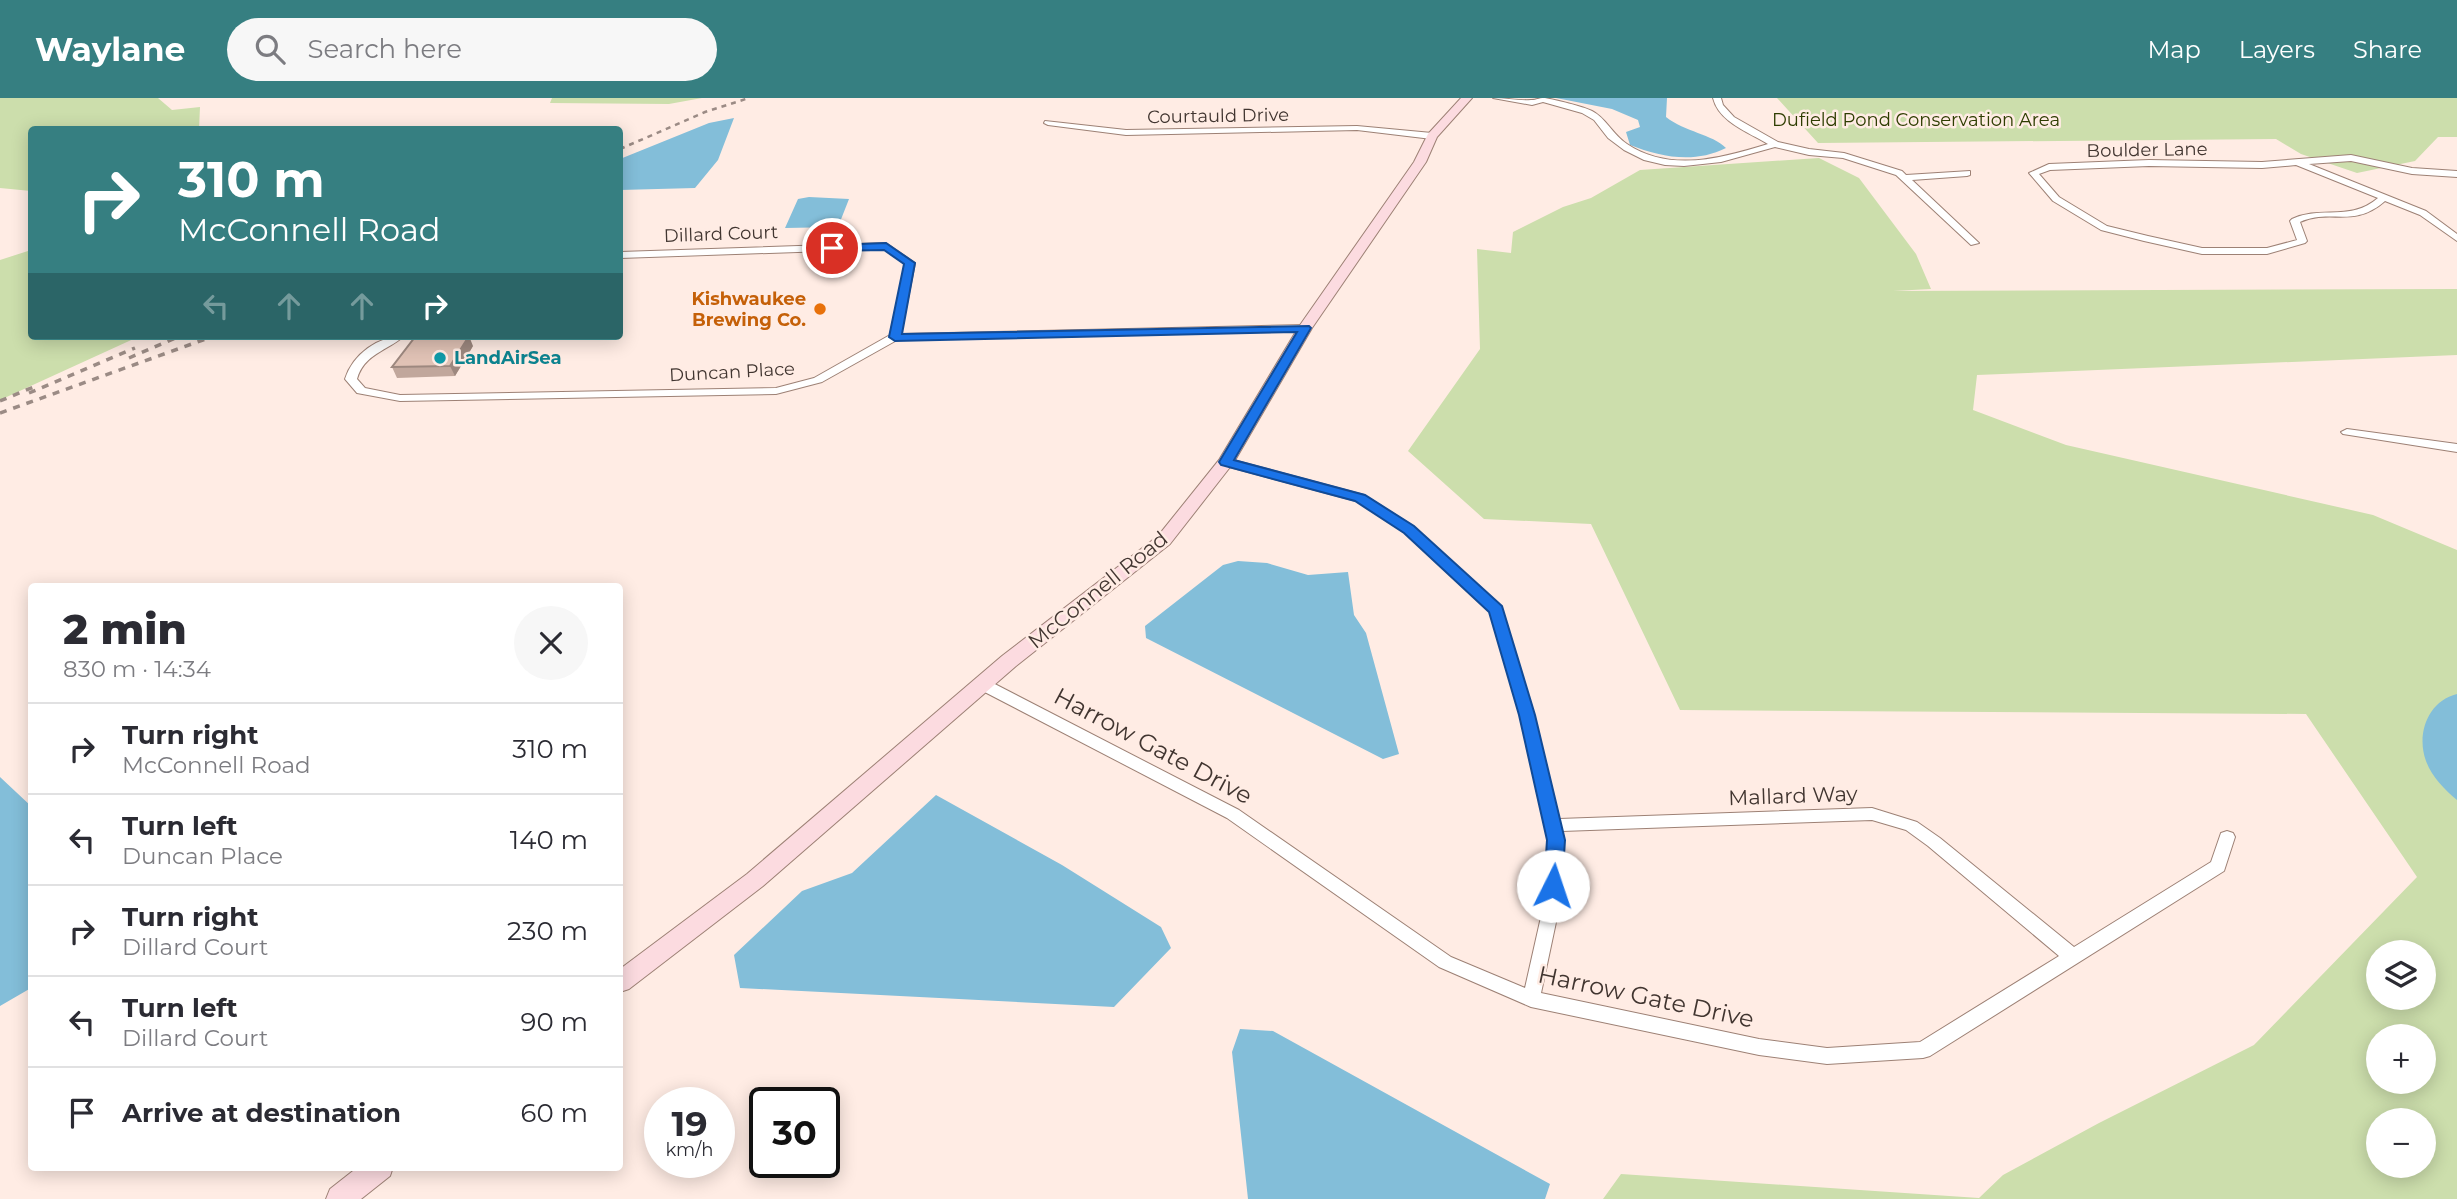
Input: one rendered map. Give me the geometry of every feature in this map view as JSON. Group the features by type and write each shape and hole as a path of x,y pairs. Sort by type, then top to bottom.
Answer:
{"street":[{"name":"McConnell Road","path":"623,980 755,880 982,684 1164,541 1226,462 1305,328 1412,174 1432,136 1467,98"},
{"path":"1497,98 1532,103 1542,99 1588,112 1597,118 1611,137 1632,151 1657,161 1693,164 1775,144"},
{"path":"1717,98 1719,106 1731,119 1775,144 1844,156 1899,173 1974,243"},
{"name":"Courtauld Drive","path":"1048,123 1082,130 1126,134 1357,128 1432,136"},
{"path":"2298,163 2351,158 2412,171 2457,174"},
{"name":"Boulder Lane","path":"2298,163 2149,163 2049,167 2033,173 2056,199 2104,228 2202,251 2267,251 2302,241 2295,221 2307,214 2342,216 2367,211 2384,197"},
{"path":"2298,163 2423,213 2457,238"},
{"path":"1904,178 1967,173"},
{"name":"Dillard Court","path":"623,255 886,246 910,263 895,337"},
{"name":"Duncan Place","path":"392,340 365,355 352,373 351,379 361,391 400,398 791,389 818,380 895,337 1305,328"},
{"path":"2347,432 2457,447"},
{"path":"1226,462 1360,498 1409,529 1496,610 1527,715 1556,840 1552,908 1531,999"},
{"name":"Harrow Gate Drive","path":"982,684 1233,814 1445,962 1531,999 1759,1047 1828,1056 1923,1050 2218,866 2227,837"},
{"name":"Mallard Way","path":"1552,825 1872,814 1910,826 1934,842 2072,956"},
{"path":"340,1199 375,1171"}],"green space":[{"path":"0,98 158,98 172,110 200,107 199,126 28,126 28,191 0,188"},
{"path":"552,98 702,98 669,104 550,103"},
{"name":"Dufield Pond Conservation Area","path":"1777,98 2457,98 2457,137 2438,137 2415,161 2357,173 2301,154 2276,139 1818,143"},
{"path":"1819,158 1859,178 1916,254 1931,289 1893,291 2457,289 2457,355 1977,375 1973,410 2066,445 2373,515 2457,550 2457,1199 1603,1199 1621,1174 1979,1198 2003,1175 2254,1045 2417,877 2306,714 1680,710 1591,524 1484,519 1408,451 1480,349 1477,249 1511,253 1513,232 1563,207 1591,198 1640,170"},
{"path":"28,251 28,340 131,340 0,400 0,260"}],"water":[{"path":"1556,98 1667,98 1666,117 1726,148 1690,157 1654,153 1630,145 1626,132 1640,127 1638,120 1612,109"},
{"path":"734,118 718,160 695,188 623,190 623,158 709,123"},
{"path":"798,199 849,199 838,227 785,228"},
{"path":"1238,561 1267,563 1308,575 1348,572 1354,615 1366,633 1399,754 1383,759 1146,638 1145,626 1223,565"},
{"path":"2457,694 2457,800 2432,772 2423,751 2423,740 2427,720 2432,711 2447,698"},
{"path":"0,777 28,803 28,990 0,1006"},
{"path":"936,795 1062,865 1161,927 1171,948 1114,1007 740,988 734,955 802,891 852,873"},
{"path":"1240,1029 1273,1031 1550,1184 1545,1199 1248,1199 1232,1052"}],"building":[{"path":"413,340 466,340 450,366 392,367"}],"railway":[{"path":"623,148 705,112 749,98"},
{"path":"129,358 171,340"},
{"path":"0,413 203,340"},
{"path":"29,393 135,348"},
{"path":"0,401 36,386"}],"place":[{"name":"Kishwaukee Brewing Co.","path":"820,309"},
{"name":"LandAirSea","path":"440,358"}],"route":[{"path":"832,248 886,246 910,263 895,337 1305,328 1226,462 1360,498 1409,529 1496,610 1527,715 1556,840 1553,886"}]}
